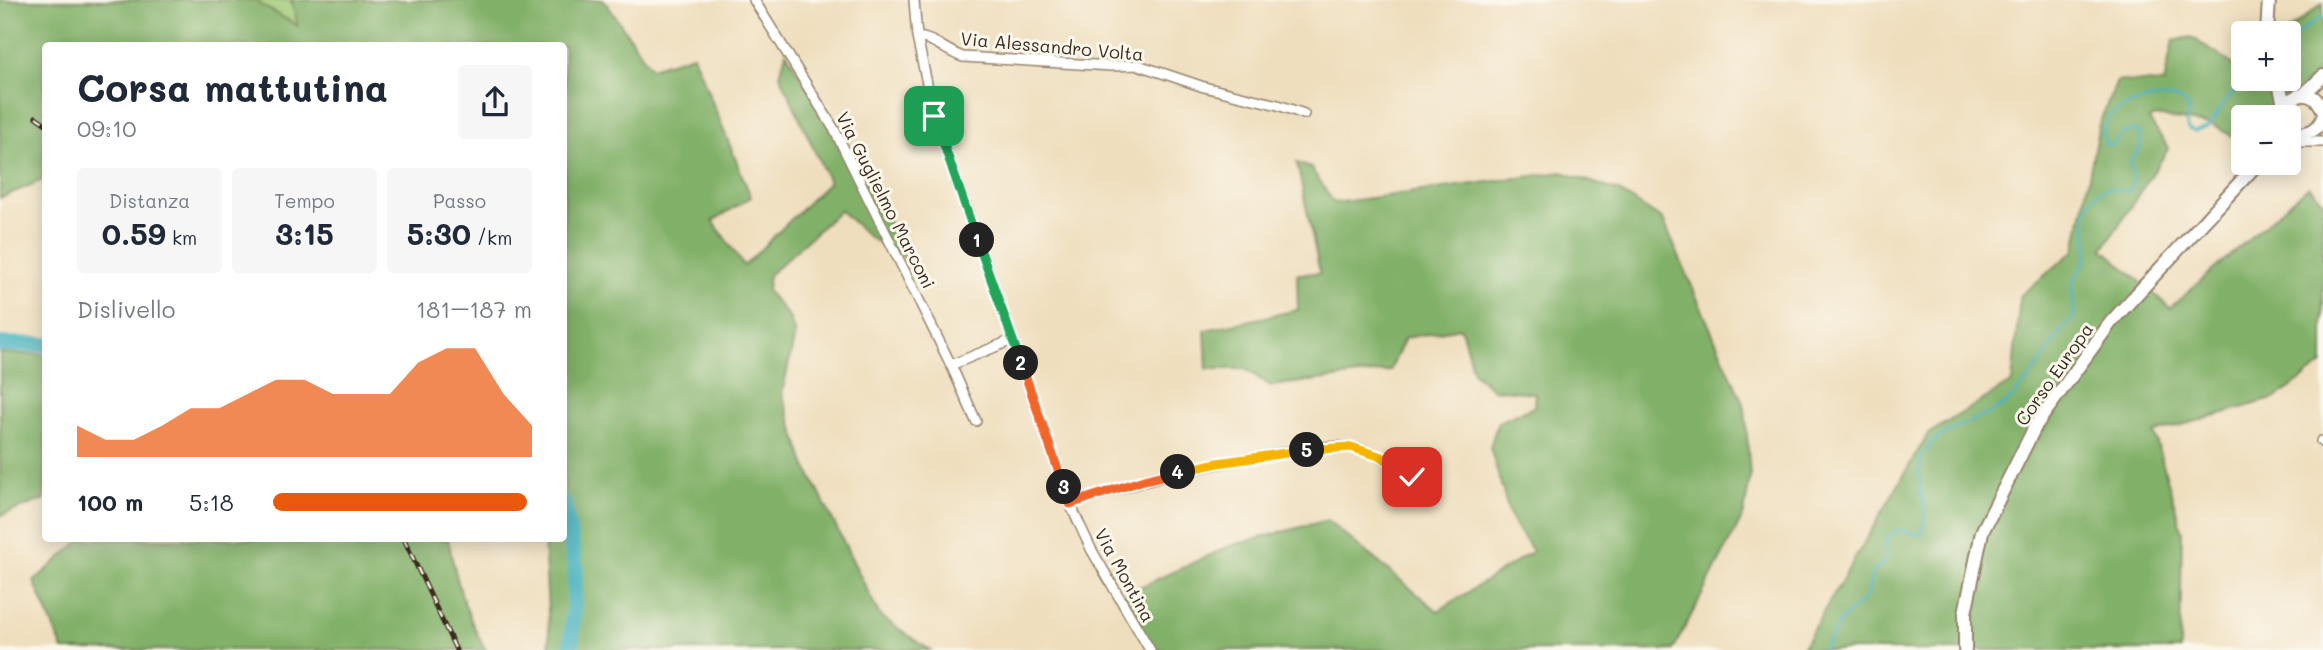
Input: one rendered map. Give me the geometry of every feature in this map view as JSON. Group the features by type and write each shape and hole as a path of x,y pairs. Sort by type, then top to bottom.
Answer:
{"main road":[{"path":"2268,21 2269,0"},
{"path":"2287,105 2323,76"},
{"path":"2294,91 2316,99 2323,112 2317,128 2301,126"},
{"name":"Corso Europa","path":"1965,650 1965,613 1982,533 2036,425 2111,322 2247,175"}],"street":[{"name":"Via Guglielmo Marconi","path":"754,0 835,129 976,421"},
{"path":"914,0 917,37"},
{"name":"Via Alessandro Volta","path":"917,37 930,40 952,54 963,57 1111,66 1138,65 1203,87 1304,114"},
{"name":"Via Montina","path":"917,37 934,116 1070,504 1091,549 1150,650"},
{"path":"2301,129 2323,140"},
{"path":"2301,142 2323,140"},
{"path":"951,365 1012,340"},
{"path":"1070,504 1144,480 1218,463 1296,450 1351,447 1382,457 1412,477"}],"green space":[{"path":"0,0 258,0 259,4 298,26 291,0 604,0 651,68 693,55 751,197 713,221 744,266 829,182 780,75 786,52 914,263 870,238 840,210 769,275 767,291 789,317 795,334 782,394 805,464 880,616 930,650 550,650 544,542 567,542 567,42 42,42 42,180 0,198"},
{"path":"258,0 291,0 299,26 259,4"},
{"path":"2323,3 2323,65 2294,105 2231,105 2231,135 2212,125 2155,116 2149,120 2169,148 2103,249 2170,308 2309,186 2323,201 2323,364 2276,398 2154,433 2182,531 2180,650 1801,650 1928,434 2012,382 2020,296 2075,250 2099,124 2117,81 2164,83 2173,41 2191,37 2231,63 2231,91 2301,91 2300,21"},
{"path":"1297,163 1311,168 1334,203 1562,172 1618,191 1663,220 1745,408 1750,477 1744,514 1673,650 1150,650 1118,597 1230,546 1327,520 1438,611 1533,551 1511,519 1490,447 1498,422 1534,407 1535,393 1492,389 1473,372 1461,328 1405,338 1390,371 1271,386 1245,369 1207,369 1205,330 1298,310 1297,274 1320,273"},
{"path":"0,353 42,355 42,500 0,516"},
{"path":"79,542 449,542 462,596 472,624 486,650 63,650 34,581"}],"waterway":[{"path":"2301,32 2323,16"},
{"path":"1823,650 1842,619 1867,597 1873,572 1886,560 1886,538 1897,530 1921,535 1925,516 1919,466 1929,446 1939,437 2000,408 2010,400 2072,320 2073,284 2087,256 2086,210 2089,202 2105,189 2131,191 2133,178 2130,161 2141,147 2140,134 2134,130 2123,133 2113,145 2106,145 2102,132 2107,121 2114,113 2130,104 2152,99 2174,99 2189,107 2186,123 2188,129 2194,132 2209,127 2225,101 2235,91"},
{"path":"0,344 42,345"},
{"path":"567,520 576,568 571,650"}],"railway":[{"path":"36,117 42,121"},
{"path":"405,542 456,650"}],"route":[{"path":"934,116 1070,504 1144,480 1218,463 1296,450 1351,447 1382,457 1412,477"}]}
